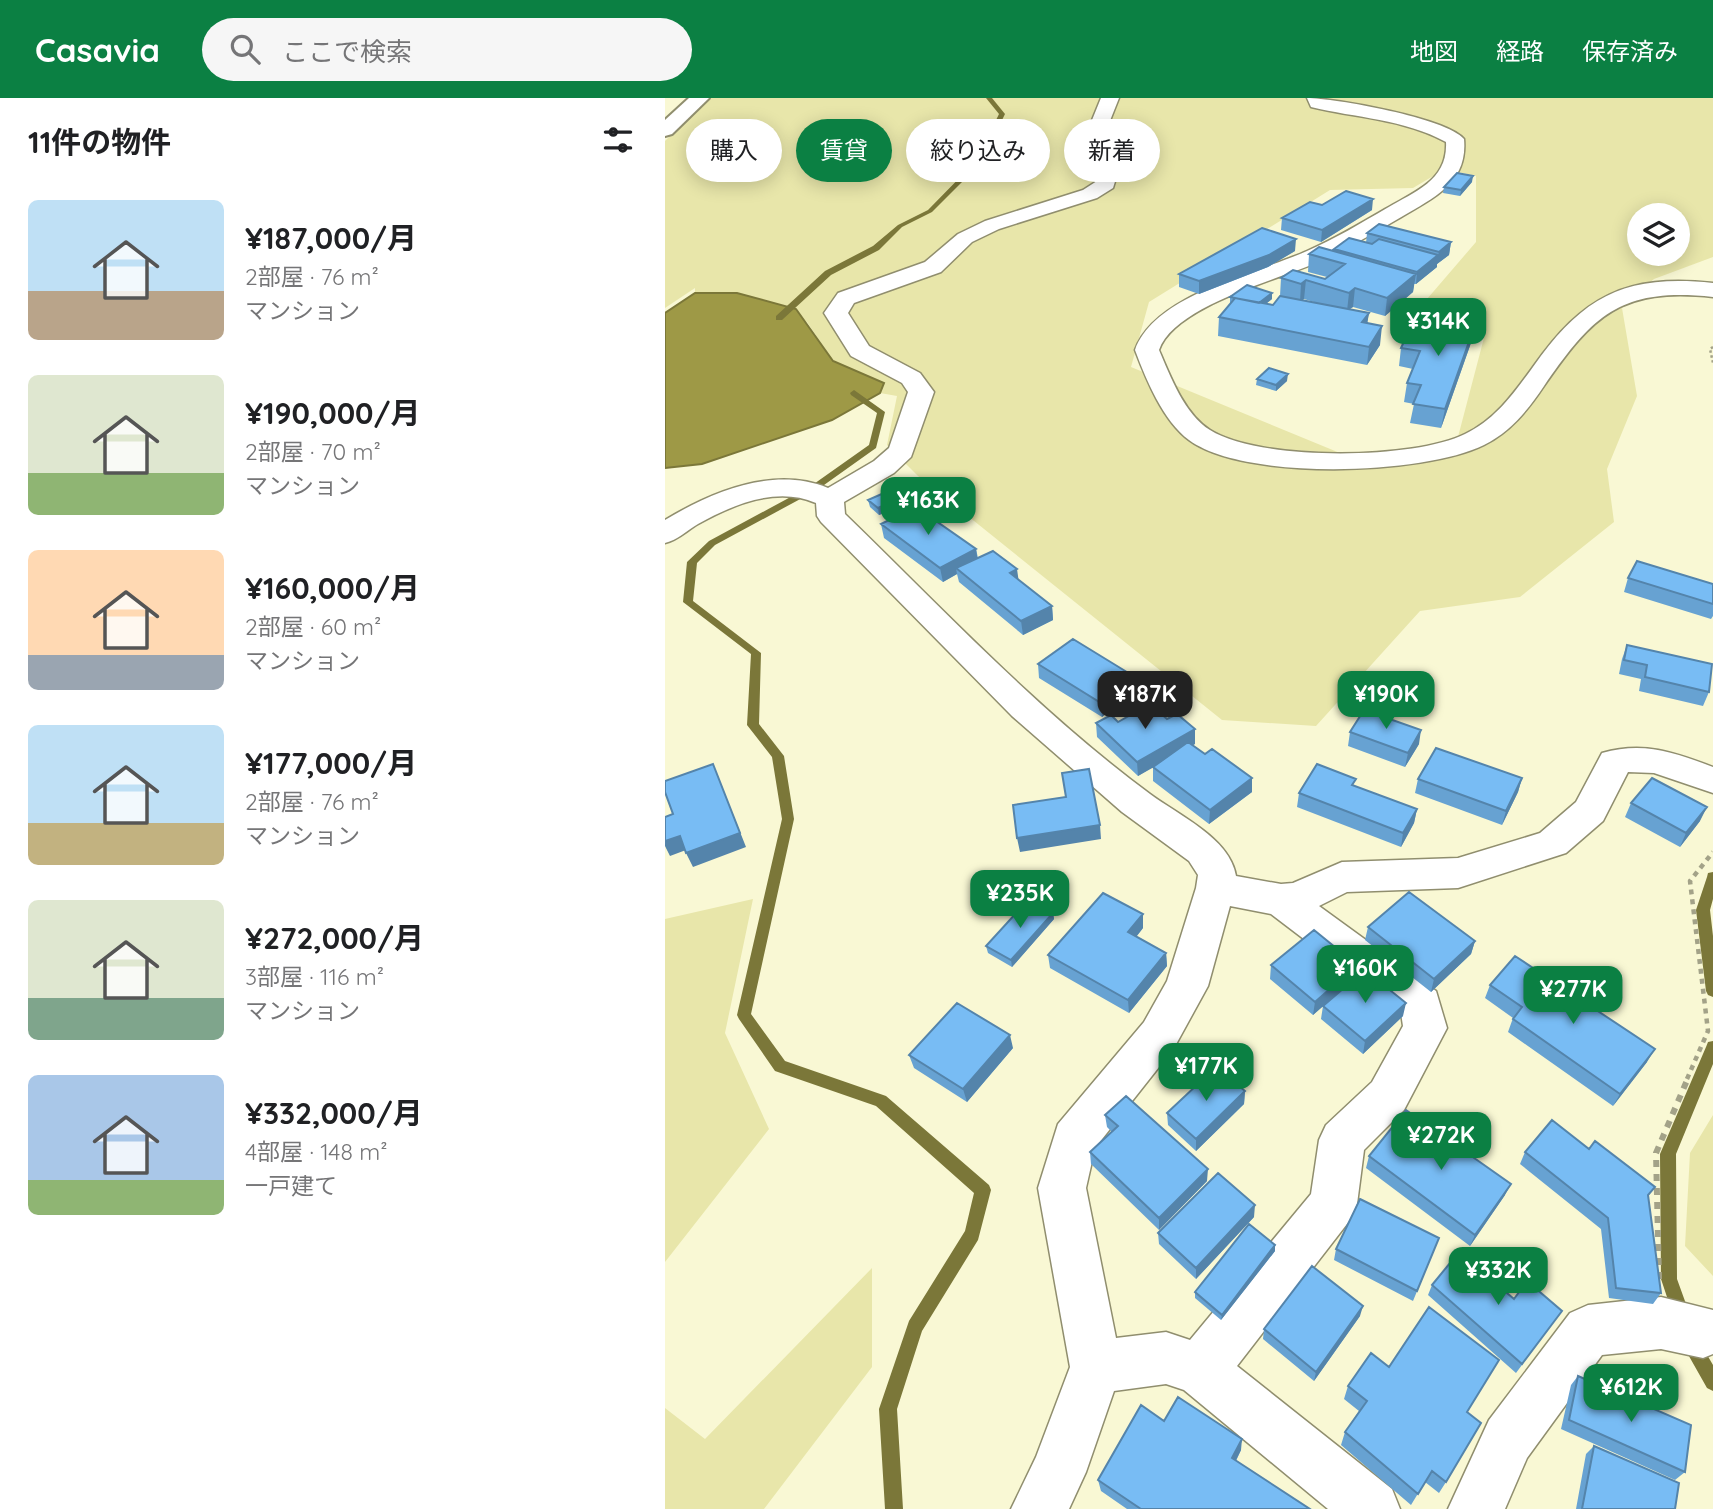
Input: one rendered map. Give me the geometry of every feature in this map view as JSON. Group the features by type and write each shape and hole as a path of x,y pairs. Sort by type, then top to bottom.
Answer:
{"street":[{"path":"665,130 700,98"},
{"path":"665,534 706,507 784,486 818,494 884,467 901,451 921,393 911,378 860,351 836,313 846,299 933,267 965,238 992,225 1090,194 1106,184 1107,175 1086,157 1089,143 1108,113 1110,98"},
{"path":"1316,98 1317,103 1335,108 1400,117 1430,125 1455,139 1458,155 1450,175 1431,191 1349,239 1171,318 1155,332 1147,350 1157,376 1198,434 1225,449 1259,457 1332,461 1425,453 1473,441 1513,412 1576,327 1615,299 1656,288 1688,286 1713,290"},
{"path":"818,494 831,516 1024,708 1135,803 1202,851 1217,873 1216,888 1187,986 1159,1035 1074,1139 1062,1188 1096,1367 1058,1472 1039,1509"},
{"path":"1216,888 1281,900 1299,898 1342,877 1458,873 1553,843 1590,811 1615,762 1637,756 1658,760 1713,780"},
{"path":"1200,1370 1333,1204 1342,1140 1388,1096 1425,1028 1421,1004 1281,900"},
{"path":"1476,1509 1508,1439 1588,1331 1682,1328"},
{"path":"1096,1367 1167,1358 1200,1370 1371,1509"}],"path":[{"path":"1713,347 1710,349 1713,363"},
{"path":"1682,1328 1656,1153 1708,1031 1690,881 1713,852"}],"shaded area":[{"path":"708,98 1713,98 1713,257 1690,266 1690,203 1627,203 1627,266 1689,266 1654,279 1622,308 1637,396 1607,469 1614,522 1520,597 1420,611 1316,726 1222,720 918,476 887,445 897,396 880,393 884,383 833,361 807,322 737,293 695,293 695,288 665,308 665,141 686,120 686,182 782,182 782,119 687,119","holes":["1445,169 1476,176 1476,242 1409,320 1485,334 1453,456 1374,467 1131,367 1149,302 1330,190 1413,188"]},
{"path":"695,293 737,293 796,309 833,361 884,383 880,393 832,420 702,464 665,468 665,313"},
{"path":"753,899 725,1033 769,1129 665,1262 665,919"},
{"path":"1713,1115 1713,1276 1685,1246 1690,1153"},
{"path":"872,1268 872,1367 764,1509 665,1509 665,1408 705,1439"}],"building":[{"path":"1457,173 1473,176 1461,190 1444,187"},
{"path":"1346,191 1373,199 1322,230 1282,218 1310,202 1322,205"},
{"path":"1379,224 1451,242 1439,252 1367,233"},
{"path":"1262,228 1296,239 1269,255 1199,281 1179,274"},
{"path":"1349,238 1372,244 1379,239 1438,255 1417,272 1334,249"},
{"path":"1319,247 1416,274 1387,298 1355,288 1349,293 1306,280 1301,284 1281,278 1293,270 1325,279 1345,264 1309,254"},
{"path":"1247,285 1272,293 1259,303 1230,297"},
{"path":"1280,296 1369,313 1362,322 1382,326 1369,347 1219,317 1235,298 1273,305"},
{"path":"1434,316 1476,322 1445,409 1413,404 1421,385 1407,383 1420,351 1401,348 1411,326 1429,328"},
{"path":"1269,368 1288,374 1276,385 1257,379"},
{"path":"893,489 903,497 878,508 868,500"},
{"path":"916,507 976,549 940,568 881,524"},
{"path":"993,551 1017,569 1010,573 1052,606 1021,621 956,568"},
{"path":"1637,561 1713,584 1713,604 1628,578"},
{"path":"1073,639 1135,677 1101,703 1038,664"},
{"path":"1627,645 1712,664 1709,692 1645,677 1647,665 1624,660"},
{"path":"1150,704 1167,719 1177,714 1195,729 1137,762 1096,723 1111,715 1118,722"},
{"path":"1364,710 1421,730 1408,753 1350,732"},
{"path":"1188,742 1205,754 1212,749 1252,778 1210,810 1153,767"},
{"path":"1436,748 1522,778 1506,811 1418,779"},
{"path":"713,764 740,833 686,853 680,836 665,841 665,817 673,814 665,792 665,781"},
{"path":"1317,764 1356,779 1352,785 1417,809 1403,833 1299,793"},
{"path":"1089,769 1100,825 1017,838 1013,805 1066,797 1062,773"},
{"path":"1652,778 1707,807 1686,833 1631,803"},
{"path":"1409,892 1475,941 1434,979 1368,927"},
{"path":"1103,893 1143,914 1128,932 1166,953 1128,1000 1048,955"},
{"path":"1029,899 1053,913 1011,960 986,946"},
{"path":"1314,930 1357,965 1315,1002 1271,965"},
{"path":"1515,956 1655,1049 1620,1094 1513,1019 1522,1007 1490,985"},
{"path":"1365,970 1406,1003 1365,1041 1323,1006"},
{"path":"957,1003 1010,1035 963,1089 909,1055"},
{"path":"1216,1067 1245,1091 1196,1139 1167,1113"},
{"path":"1126,1096 1208,1169 1159,1218 1090,1152 1118,1126 1105,1115"},
{"path":"1406,1110 1511,1184 1475,1235 1369,1156"},
{"path":"1552,1120 1589,1149 1595,1141 1655,1187 1648,1195 1661,1293 1616,1288 1608,1218 1525,1152"},
{"path":"1218,1173 1255,1205 1196,1268 1158,1233"},
{"path":"1360,1199 1439,1238 1417,1291 1336,1249"},
{"path":"1249,1224 1275,1245 1222,1315 1195,1292"},
{"path":"1459,1252 1514,1299 1527,1281 1562,1311 1522,1364 1432,1285"},
{"path":"1312,1266 1363,1306 1316,1372 1264,1329"},
{"path":"1429,1307 1499,1360 1467,1412 1481,1423 1446,1482 1432,1471 1418,1494 1345,1432 1367,1401 1348,1386 1371,1353 1389,1367"},
{"path":"1578,1376 1691,1425 1685,1472 1569,1420"},
{"path":"1178,1397 1242,1439 1232,1458 1310,1509 1141,1509 1098,1480 1141,1405 1164,1421"},
{"path":"1594,1446 1679,1483 1675,1509 1582,1509"}],"waterway":[{"path":"779,318 828,273 876,248 900,226 930,211 979,162 1002,114 989,98"},
{"path":"854,393 881,412 873,446 814,488 712,543 692,562 688,602 756,653 753,725 778,756 788,819 744,1015 780,1066 881,1101 983,1190 972,1234 915,1327 888,1409 894,1509"},
{"path":"1713,877 1703,910 1713,991"},
{"path":"1681,1315 1669,1279 1668,1154 1713,1047"},
{"path":"1690,1342 1713,1382"}]}
